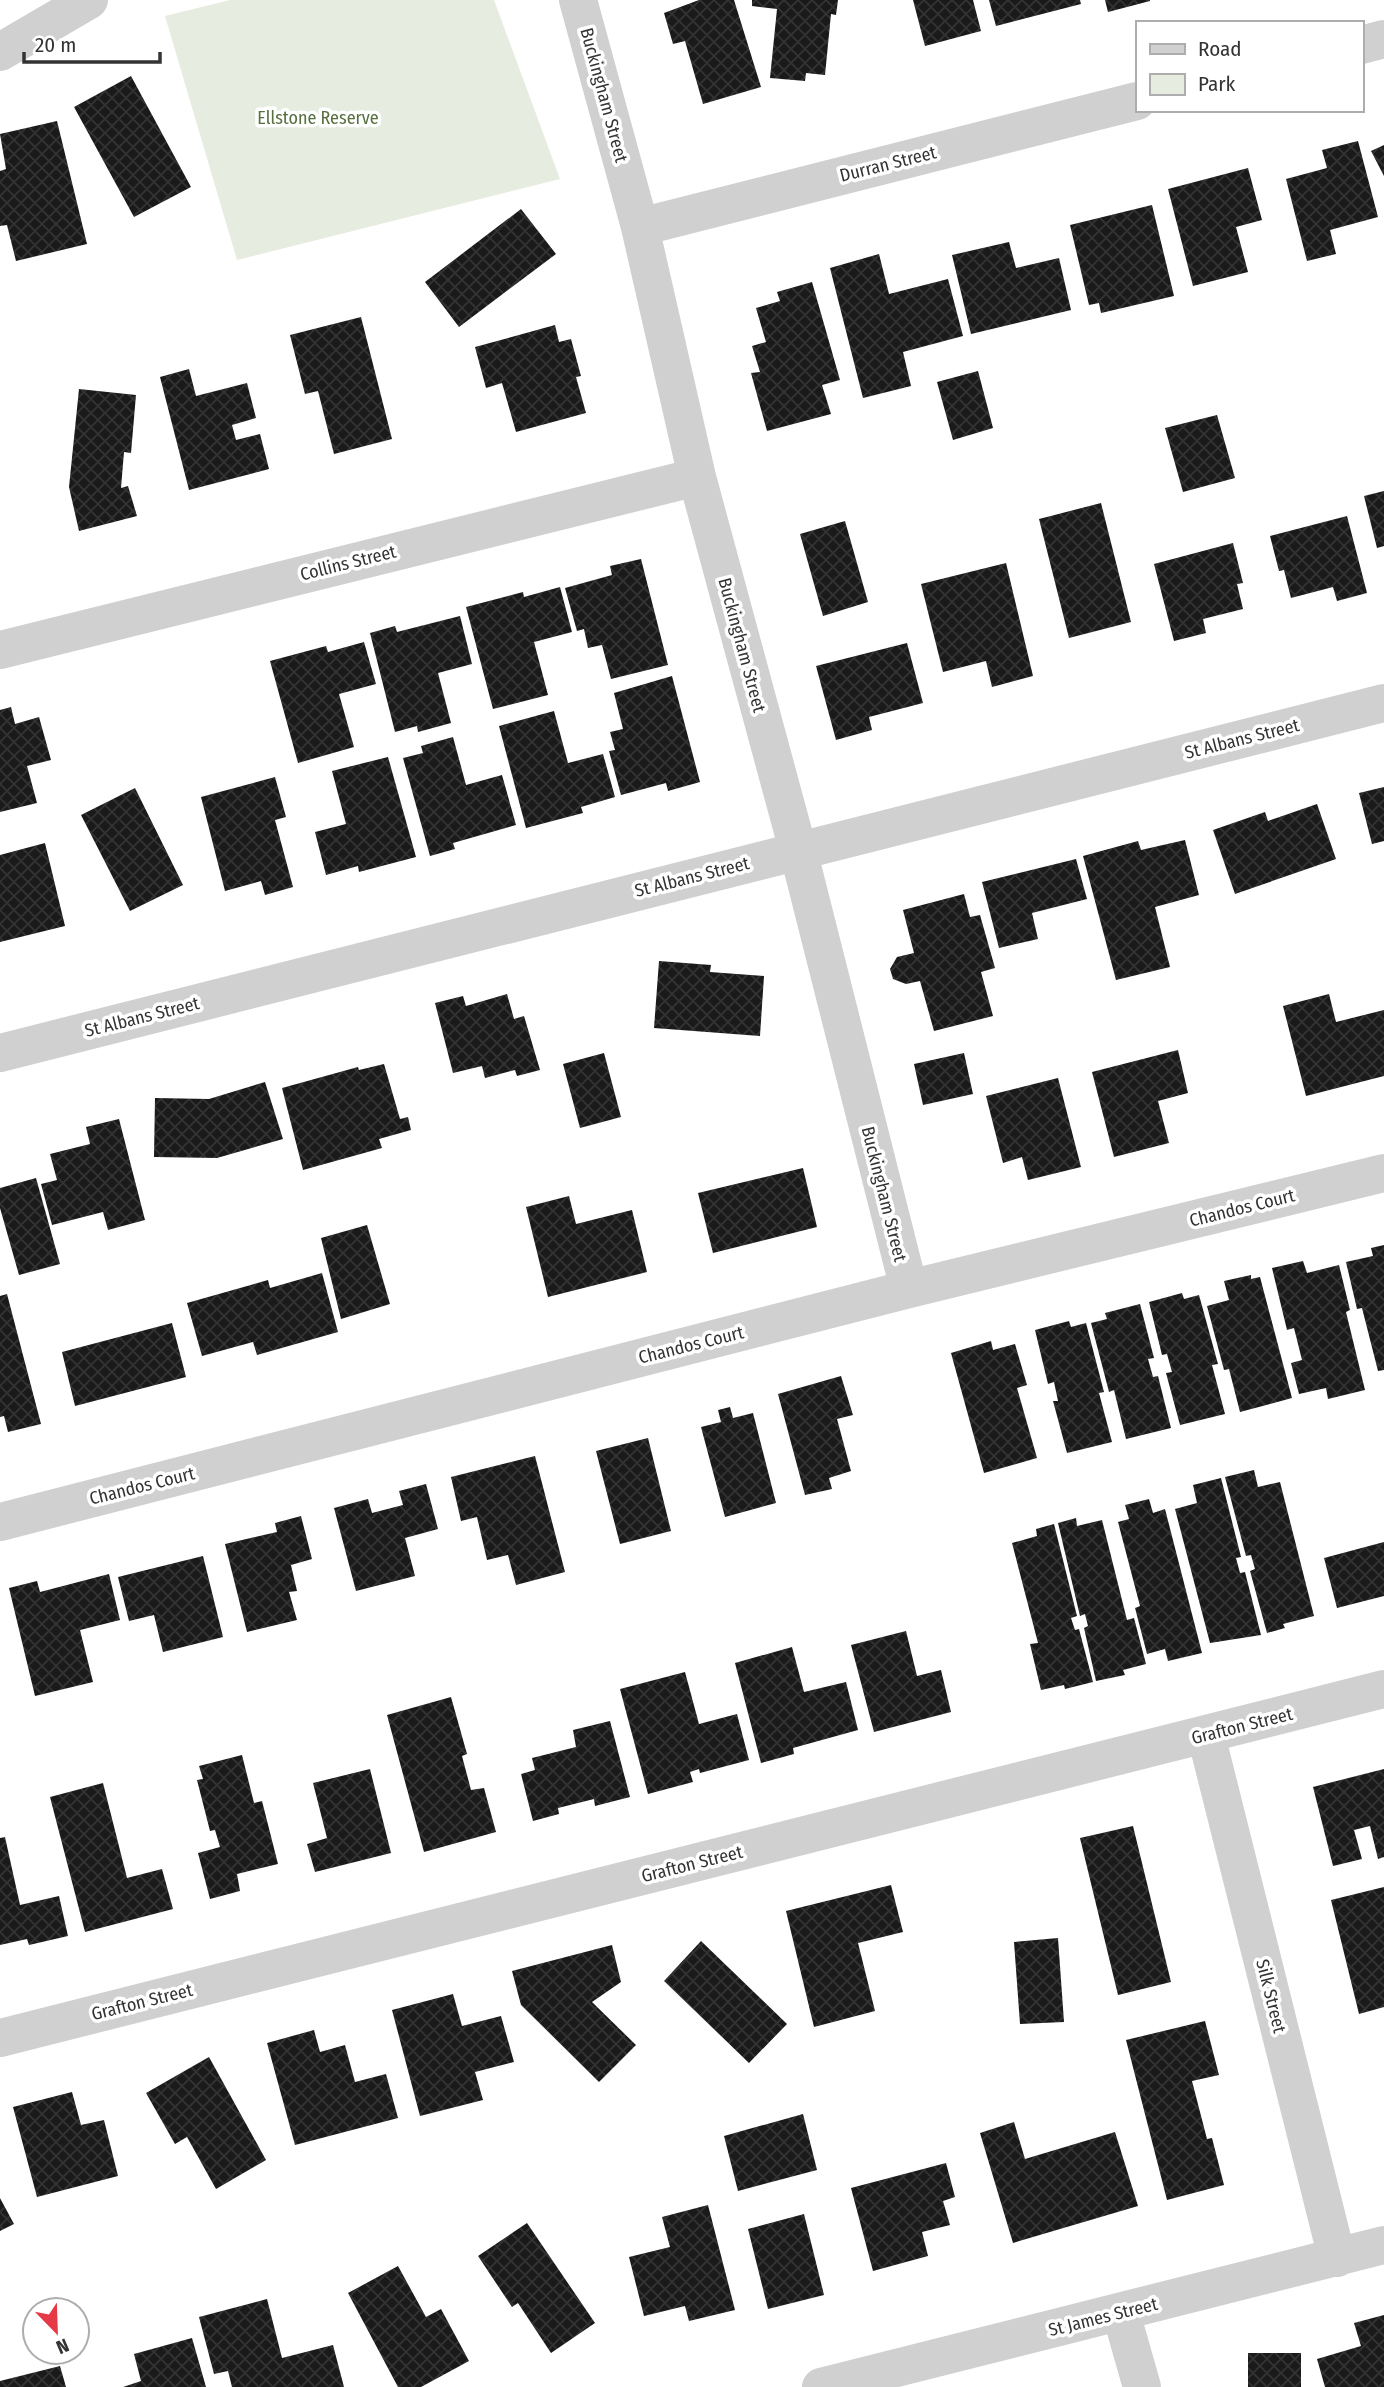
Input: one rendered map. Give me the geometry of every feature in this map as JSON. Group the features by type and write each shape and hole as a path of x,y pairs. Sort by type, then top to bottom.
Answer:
{"street":[{"path":"0,52 89,0"},
{"name":"Buckingham Street","path":"578,0 640,227 697,477 797,850 909,1289"},
{"path":"1363,44 1384,39"},
{"name":"Durran Street","path":"640,227 1136,101"},
{"name":"Collins Street","path":"0,650 697,477"},
{"name":"St Albans Street","path":"0,1053 1384,703"},
{"name":"Chandos Court","path":"0,1522 909,1289 1384,1173"},
{"name":"Grafton Street","path":"0,2038 1384,1689"},
{"name":"Silk Street","path":"1206,1735 1337,2258"},
{"name":"St James Street","path":"821,2387 1384,2245"},
{"path":"1121,2313 1142,2387"}],"green space":[{"name":"Ellstone Reserve","path":"230,0 494,0 560,179 237,260 165,16"}],"building":[{"path":"699,0 734,0 761,87 703,104 685,41 673,44 664,13"},
{"path":"752,0 838,0 836,15 831,14 825,75 806,73 805,81 770,78 777,9 752,6"},
{"path":"913,0 973,0 981,31 925,46"},
{"path":"989,0 1080,0 1081,4 996,26"},
{"path":"1105,0 1150,0 1150,1 1108,12"},
{"path":"131,76 191,187 134,217 74,107"},
{"path":"57,121 87,244 16,261 7,225 0,226 0,171 6,169 0,134"},
{"path":"1358,141 1378,217 1330,230 1336,254 1307,261 1286,179 1327,168 1322,150"},
{"path":"1384,145 1384,176 1371,151"},
{"path":"1248,168 1262,220 1236,227 1248,272 1193,286 1168,189"},
{"path":"1152,205 1174,296 1101,313 1099,303 1089,305 1070,225"},
{"path":"521,209 556,254 459,327 425,282"},
{"path":"1009,242 1016,268 1059,258 1071,310 971,334 952,255"},
{"path":"879,254 889,294 948,279 963,336 903,352 911,386 863,398 830,268"},
{"path":"812,282 840,380 822,385 831,414 767,431 751,373 760,372 752,346 766,342 756,308 780,301 777,292"},
{"path":"361,317 392,439 334,454 318,391 305,394 290,335"},
{"path":"555,325 559,342 571,339 581,376 576,377 586,413 516,432 502,383 486,388 475,347"},
{"path":"189,369 196,396 247,383 256,418 232,425 236,440 260,434 269,469 189,490 160,377"},
{"path":"978,371 993,428 953,440 937,382"},
{"path":"79,389 136,395 131,453 124,452 121,488 128,486 137,516 79,531 69,487"},
{"path":"1217,415 1235,478 1183,492 1165,428"},
{"path":"1384,491 1384,546 1377,548 1364,496"},
{"path":"1101,503 1131,622 1069,638 1039,519"},
{"path":"1347,516 1367,593 1337,601 1333,587 1291,598 1284,570 1279,571 1270,536"},
{"path":"845,521 868,602 823,616 800,534"},
{"path":"1233,543 1243,583 1237,584 1243,609 1203,619 1206,633 1174,641 1154,564"},
{"path":"641,559 668,665 611,679 602,645 588,648 584,629 577,631 565,588 612,575 610,566"},
{"path":"1006,563 1033,676 992,687 986,661 943,672 921,584"},
{"path":"560,587 572,632 534,642 548,695 493,709 466,607 523,592 524,597"},
{"path":"460,616 472,664 438,673 451,723 418,732 417,726 395,732 370,633 395,626 397,632"},
{"path":"364,642 376,684 339,694 354,747 298,763 270,661 326,646 328,652"},
{"path":"907,643 923,703 869,717 872,730 836,740 816,666"},
{"path":"672,676 700,782 668,791 666,783 621,795 609,751 615,750 610,732 623,729 614,693"},
{"path":"11,707 15,724 39,717 51,760 27,766 37,803 0,812 0,710"},
{"path":"554,711 568,763 603,754 615,797 581,807 583,813 526,828 499,726"},
{"path":"453,737 466,785 502,775 516,825 453,843 455,849 430,856 403,758 423,753 421,746"},
{"path":"388,757 416,857 359,872 358,866 326,875 315,832 346,824 332,771"},
{"path":"275,777 286,817 275,820 293,887 265,895 261,881 225,891 201,797"},
{"path":"1384,787 1384,841 1372,844 1359,793"},
{"path":"135,788 183,885 130,911 81,815"},
{"path":"1317,804 1336,859 1235,894 1213,830 1265,812 1268,821"},
{"path":"1185,840 1199,895 1155,907 1170,967 1116,980 1083,856 1138,841 1141,850"},
{"path":"45,843 65,926 0,942 0,855"},
{"path":"1076,859 1087,899 1032,913 1038,939 999,948 982,882"},
{"path":"964,894 970,917 980,915 995,968 981,972 993,1016 934,1031 920,981 906,984 893,979 890,969 897,957 914,953 903,910"},
{"path":"659,961 711,965 710,972 764,976 760,1036 654,1028"},
{"path":"507,994 514,1019 524,1016 540,1070 517,1076 515,1070 485,1078 482,1066 453,1073 435,1003 463,996 466,1006"},
{"path":"1329,994 1336,1022 1384,1010 1384,1076 1306,1096 1283,1006"},
{"path":"1178,1050 1188,1093 1158,1101 1169,1143 1114,1157 1092,1072"},
{"path":"604,1053 621,1117 580,1128 563,1064"},
{"path":"964,1053 973,1094 923,1105 914,1064"},
{"path":"384,1064 400,1119 408,1117 411,1130 379,1139 382,1148 303,1170 282,1088 358,1067 359,1070"},
{"path":"1058,1078 1081,1167 1028,1180 1022,1157 1003,1163 986,1096"},
{"path":"265,1082 283,1139 217,1158 154,1157 155,1098 209,1099"},
{"path":"119,1119 145,1220 108,1230 103,1212 52,1225 41,1184 57,1180 50,1154 90,1144 86,1127"},
{"path":"803,1168 817,1227 713,1253 698,1193"},
{"path":"36,1178 60,1264 19,1275 0,1208 0,1188"},
{"path":"569,1196 576,1224 632,1210 647,1272 548,1297 526,1207"},
{"path":"367,1225 390,1304 341,1319 321,1238"},
{"path":"1384,1245 1384,1370 1378,1371 1362,1308 1357,1309 1346,1262 1373,1256 1371,1248"},
{"path":"1303,1261 1307,1273 1339,1265 1350,1310 1346,1312 1365,1390 1328,1399 1326,1388 1299,1394 1291,1363 1302,1360 1294,1328 1287,1330 1272,1268"},
{"path":"322,1273 338,1332 257,1355 253,1342 202,1356 187,1303 268,1280 270,1288"},
{"path":"1251,1275 1251,1279 1260,1277 1292,1398 1240,1412 1229,1369 1224,1370 1207,1306 1229,1300 1224,1281"},
{"path":"1182,1293 1184,1299 1199,1295 1218,1364 1212,1365 1225,1414 1180,1425 1166,1373 1172,1372 1167,1354 1162,1355 1149,1302"},
{"path":"7,1294 41,1424 8,1432 4,1416 0,1417 0,1296"},
{"path":"1140,1304 1154,1358 1148,1359 1153,1377 1158,1376 1171,1428 1126,1439 1114,1390 1109,1392 1091,1323 1107,1319 1105,1313"},
{"path":"1069,1321 1071,1327 1086,1323 1104,1392 1099,1393 1112,1442 1067,1453 1053,1401 1058,1401 1054,1382 1048,1384 1035,1330"},
{"path":"172,1323 186,1377 75,1406 62,1352"},
{"path":"991,1341 993,1350 1015,1344 1027,1385 1017,1388 1037,1458 984,1473 951,1353"},
{"path":"841,1376 853,1415 837,1419 851,1471 829,1478 832,1489 805,1495 778,1394"},
{"path":"730,1407 733,1418 753,1413 776,1503 725,1517 701,1427 721,1422 718,1410"},
{"path":"648,1438 671,1531 620,1544 596,1451"},
{"path":"535,1456 565,1572 516,1585 508,1555 487,1560 477,1517 461,1521 451,1477"},
{"path":"1254,1470 1258,1487 1280,1482 1314,1616 1283,1624 1285,1628 1267,1633 1250,1571 1255,1569 1251,1555 1246,1556 1225,1477"},
{"path":"1221,1478 1241,1557 1236,1558 1240,1573 1245,1572 1261,1635 1210,1643 1175,1509 1197,1503 1193,1485"},
{"path":"426,1484 438,1529 405,1538 415,1576 356,1591 334,1508 368,1499 372,1513 403,1505 399,1491"},
{"path":"1149,1499 1153,1513 1165,1509 1202,1653 1168,1661 1165,1649 1147,1654 1135,1608 1140,1606 1118,1522 1129,1519 1125,1505"},
{"path":"301,1516 312,1559 291,1565 297,1591 289,1592 297,1620 247,1632 225,1544 277,1532 275,1523"},
{"path":"1076,1518 1077,1526 1102,1520 1127,1620 1134,1618 1146,1664 1123,1670 1125,1675 1096,1681 1084,1628 1088,1626 1085,1614 1080,1616 1058,1523"},
{"path":"1054,1524 1077,1616 1071,1618 1075,1630 1079,1629 1093,1682 1065,1689 1064,1685 1041,1690 1030,1644 1038,1643 1012,1543 1037,1536 1036,1529"},
{"path":"1384,1542 1384,1596 1337,1608 1324,1558"},
{"path":"203,1556 223,1637 163,1652 154,1615 129,1621 118,1577"},
{"path":"109,1574 120,1620 80,1630 93,1682 35,1696 9,1588 37,1581 40,1592"},
{"path":"906,1631 917,1676 941,1670 951,1712 874,1732 851,1645"},
{"path":"792,1647 804,1692 846,1682 858,1730 793,1748 794,1754 761,1763 735,1663"},
{"path":"685,1672 699,1724 737,1714 749,1760 700,1773 699,1769 690,1772 693,1782 648,1794 620,1689"},
{"path":"451,1697 467,1754 462,1756 471,1790 484,1788 496,1832 424,1852 387,1715"},
{"path":"610,1721 630,1797 595,1806 594,1799 558,1808 559,1814 533,1821 521,1774 535,1770 532,1758 576,1747 573,1730"},
{"path":"242,1755 254,1803 262,1801 278,1864 237,1874 240,1891 210,1899 198,1853 220,1847 215,1830 210,1831 197,1780 203,1779 199,1766"},
{"path":"370,1769 391,1853 315,1872 307,1844 327,1838 313,1783"},
{"path":"1384,1769 1384,1857 1378,1859 1370,1826 1354,1830 1362,1859 1333,1866 1313,1787"},
{"path":"103,1783 127,1878 162,1869 173,1909 85,1932 50,1797"},
{"path":"1133,1826 1171,1982 1118,1995 1080,1838"},
{"path":"5,1837 20,1905 59,1896 68,1936 29,1945 27,1939 0,1945 0,1838"},
{"path":"891,1885 903,1932 858,1943 875,2011 814,2027 786,1911"},
{"path":"1384,1887 1384,2007 1359,2014 1331,1900"},
{"path":"1058,1938 1064,2022 1020,2024 1014,1942"},
{"path":"701,1941 787,2024 749,2063 664,1981"},
{"path":"612,1945 621,1982 592,2002 636,2045 599,2082 521,2005 512,1971"},
{"path":"453,1994 462,2026 501,2016 514,2062 475,2072 483,2100 420,2116 392,2010"},
{"path":"1205,2021 1219,2075 1192,2081 1207,2139 1212,2138 1224,2185 1167,2200 1126,2040"},
{"path":"314,2030 320,2052 345,2045 355,2082 386,2074 398,2118 295,2145 267,2043"},
{"path":"209,2057 266,2160 216,2189 187,2137 175,2144 146,2093"},
{"path":"72,2092 81,2125 104,2120 118,2176 37,2197 13,2107"},
{"path":"803,2114 817,2170 738,2191 724,2136"},
{"path":"1014,2122 1025,2159 1115,2132 1138,2206 1013,2243 980,2133"},
{"path":"946,2163 955,2197 943,2201 950,2225 922,2232 928,2256 873,2271 851,2188"},
{"path":"0,2198 14,2224 0,2231"},
{"path":"708,2205 735,2310 689,2321 685,2306 644,2316 629,2257 670,2247 662,2217"},
{"path":"804,2214 824,2295 768,2309 748,2229"},
{"path":"527,2223 595,2323 551,2353 518,2303 512,2307 478,2256"},
{"path":"398,2266 426,2317 441,2309 469,2361 421,2387 398,2387 348,2293"},
{"path":"267,2299 282,2358 333,2345 344,2387 232,2387 228,2371 214,2374 199,2317"},
{"path":"1384,2315 1384,2387 1325,2387 1317,2359 1361,2346 1354,2323"},
{"path":"192,2338 206,2387 123,2387 141,2381 134,2354"},
{"path":"1248,2353 1301,2353 1301,2387 1248,2387"},
{"path":"60,2366 66,2387 0,2387 0,2381"}]}
